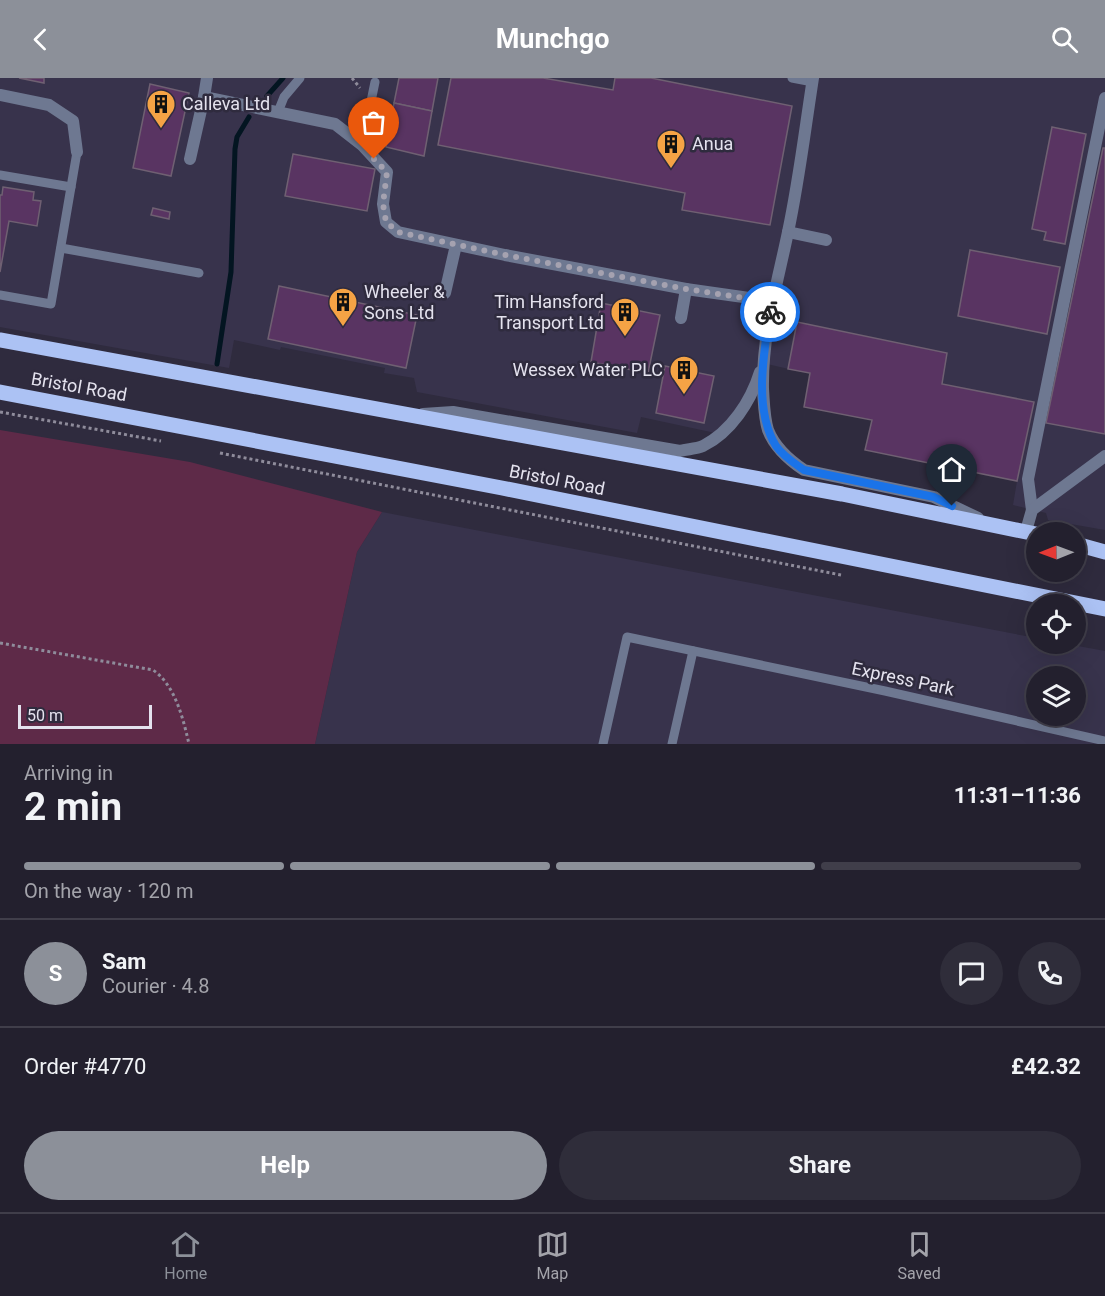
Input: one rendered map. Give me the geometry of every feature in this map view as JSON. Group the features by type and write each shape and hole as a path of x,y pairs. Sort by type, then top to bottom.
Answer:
{"main road":[{"name":"Bristol Road","path":"0,340 1026,531"},
{"name":"Bristol Road","path":"0,392 502,488 1105,609"},
{"path":"1086,547 1105,552"}],"street":[{"path":"190,159 207,78"},
{"name":"Bristol Road","path":"813,80 788,232 771,302 763,363 764,408 769,431 777,447 791,462 804,470 934,497 988,523"},
{"path":"0,95 49,105 73,121 77,152"},
{"path":"204,97 335,124 362,145 387,172 383,204 386,222 398,232 686,289 771,302"},
{"path":"1031,522 1028,479 1105,98"},
{"path":"788,232 826,240"},
{"path":"445,293 456,245"},
{"path":"681,318 686,289"},
{"name":"Bristol Road","path":"413,416 453,412 680,451 702,446 720,434 744,407 763,363"},
{"path":"1032,510 1105,456"}],"lane":[{"path":"278,112 284,97 300,78"},
{"path":"792,78 813,80"},
{"path":"362,145 375,82"},
{"path":"0,295 51,304 77,152"},
{"path":"0,175 71,187"},
{"path":"61,248 199,273"},
{"name":"Express Park","path":"603,744 627,637 885,691 1105,741"},
{"path":"672,744 693,651"}],"path":[{"path":"352,78 364,94"},
{"path":"0,412 162,441"},
{"path":"219,452 845,575"},
{"path":"0,643 153,670 164,678 172,692 189,744"}],"shaded area":[{"path":"0,78 1105,78 1105,530 1086,527 1086,522 1048,520 1046,513 1013,505 1017,481 865,450 872,420 804,407 810,374 763,363 755,386 720,434 641,417 637,433 417,392 414,378 384,373 385,368 281,347 280,350 234,340 229,368 0,327"},
{"path":"0,430 190,462 382,512 357,552 315,744 0,744"},
{"path":"382,512 1026,636 1026,654 1086,654 1086,648 1105,651 1105,744 315,744 357,552"}],"building":[{"path":"19,78 44,78 44,83"},
{"path":"399,78 438,78 432,111 394,103"},
{"name":"Anua","path":"451,78 543,78 613,90 615,78 651,78 792,106 770,225 682,210 685,193 438,145"},
{"name":"Calleva Ltd","path":"150,84 189,93 171,176 133,168"},
{"path":"394,103 432,111 424,156 386,147"},
{"path":"1052,127 1086,134 1065,244 1044,240 1046,232 1032,229"},
{"path":"1103,148 1105,148 1105,434 1046,423"},
{"path":"293,154 375,169 367,211 285,196"},
{"path":"3,187 34,192 33,200 41,201 37,226 9,221 0,272 0,195 2,195"},
{"path":"153,208 170,212 169,219 151,215"},
{"path":"970,250 1060,267 1047,334 958,316"},
{"name":"Wheeler & Sons Ltd","path":"279,286 417,315 406,368 268,339"},
{"name":"Tim Hansford Transport Ltd","path":"601,303 660,315 648,373 591,362"},
{"path":"797,322 947,353 942,384 1034,402 1017,481 865,450 872,420 804,407 810,373 788,369"},
{"name":"Wessex Water PLC","path":"665,366 714,376 704,423 656,413"}],"waterway":[{"path":"267,96 283,78"},
{"path":"217,364 231,272 235,149 237,137 249,117"}],"way so far":[{"path":"374,159 387,172 383,204 386,222 398,232 686,289 731,294 771,302 770,312"}],"place":[{"name":"Calleva Ltd","path":"161,130"},
{"name":"Anua","path":"671,170"},
{"name":"Wheeler & Sons Ltd","path":"343,328"},
{"name":"Tim Hansford Transport Ltd","path":"625,338"},
{"name":"Wessex Water PLC","path":"684,396"}],"route":[{"path":"770,312 763,363 764,408 769,431 777,447 791,462 804,470 934,497 952,506"}]}
